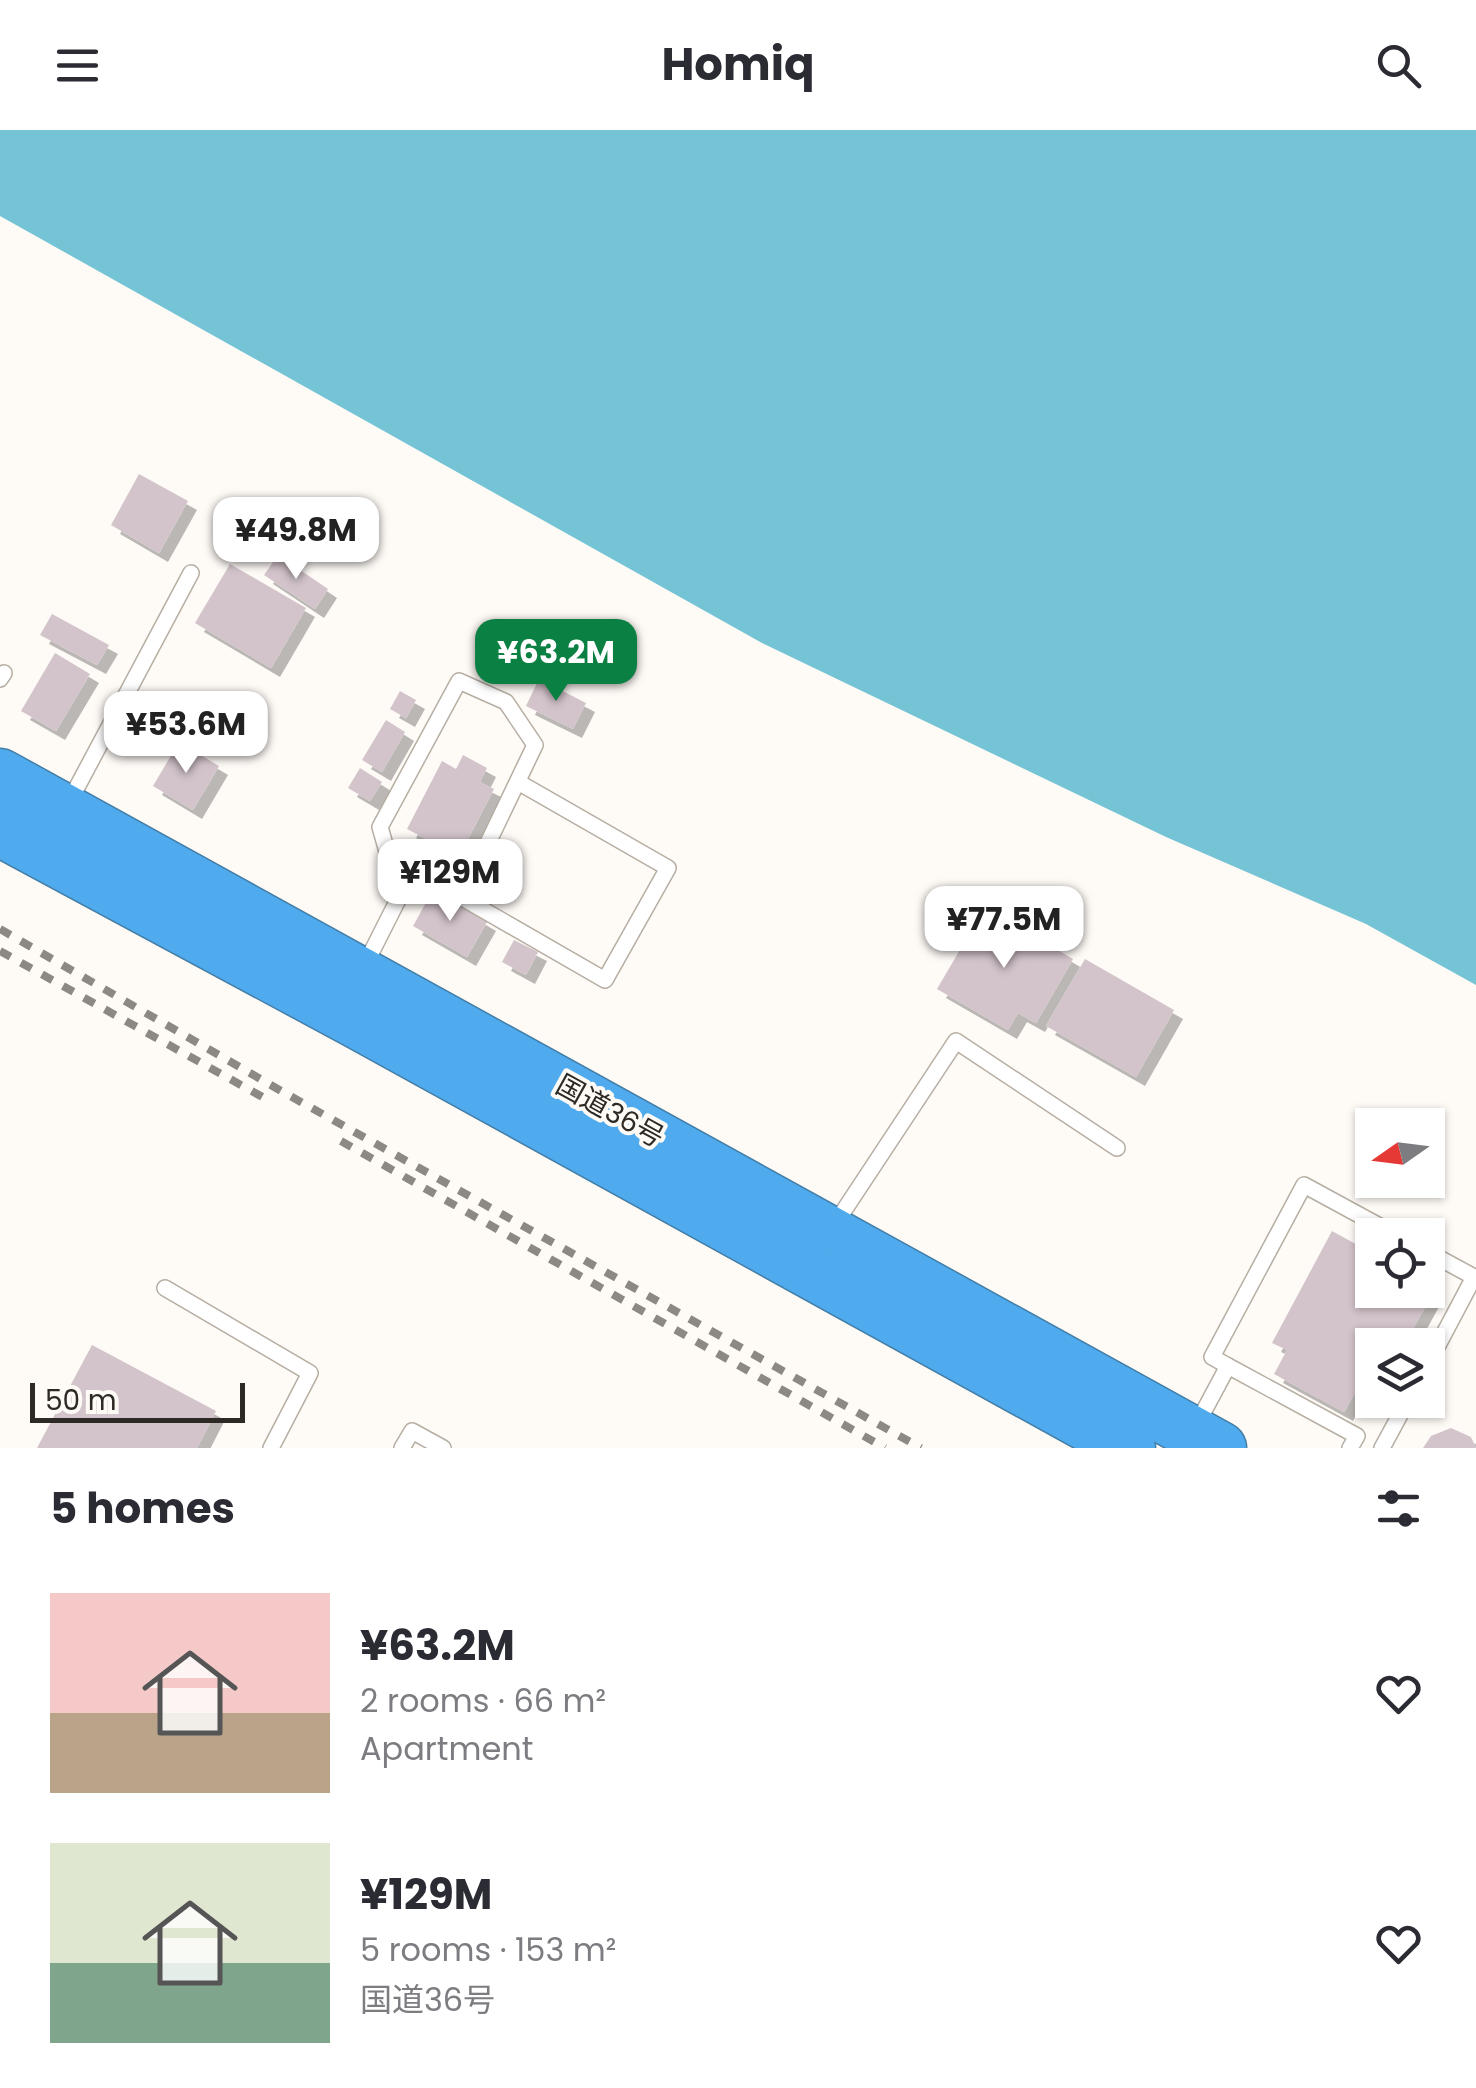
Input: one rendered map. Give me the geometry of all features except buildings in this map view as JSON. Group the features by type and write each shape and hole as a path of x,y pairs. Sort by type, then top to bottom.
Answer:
{"highway":[{"name":"国道36号","path":"0,775 42,832 804,1238 1206,1440"},
{"name":"国道36号","path":"42,832 361,973 804,1238 1129,1448"}],"lane":[{"path":"42,832 191,573"},
{"path":"462,896 535,744 506,702 459,681 380,827 388,855 605,980 668,868 518,782"},
{"path":"361,973 414,868"},
{"path":"804,1238 956,1040 1117,1148"},
{"path":"1364,1218 1304,1186 1212,1357 1353,1442 1381,1448 1398,1418"},
{"path":"1445,1261 1474,1277 1445,1332"},
{"path":"165,1288 310,1373 272,1448"},
{"path":"1206,1440 1228,1366"},
{"path":"402,1448 412,1431 443,1448"}],"water":[{"path":"0,130 1476,130 1476,985 1366,924 1166,837 762,643 0,216"}],"railway":[{"path":"0,929 283,1092 921,1448"},
{"path":"0,951 266,1099"},
{"path":"341,1141 885,1448"}]}
